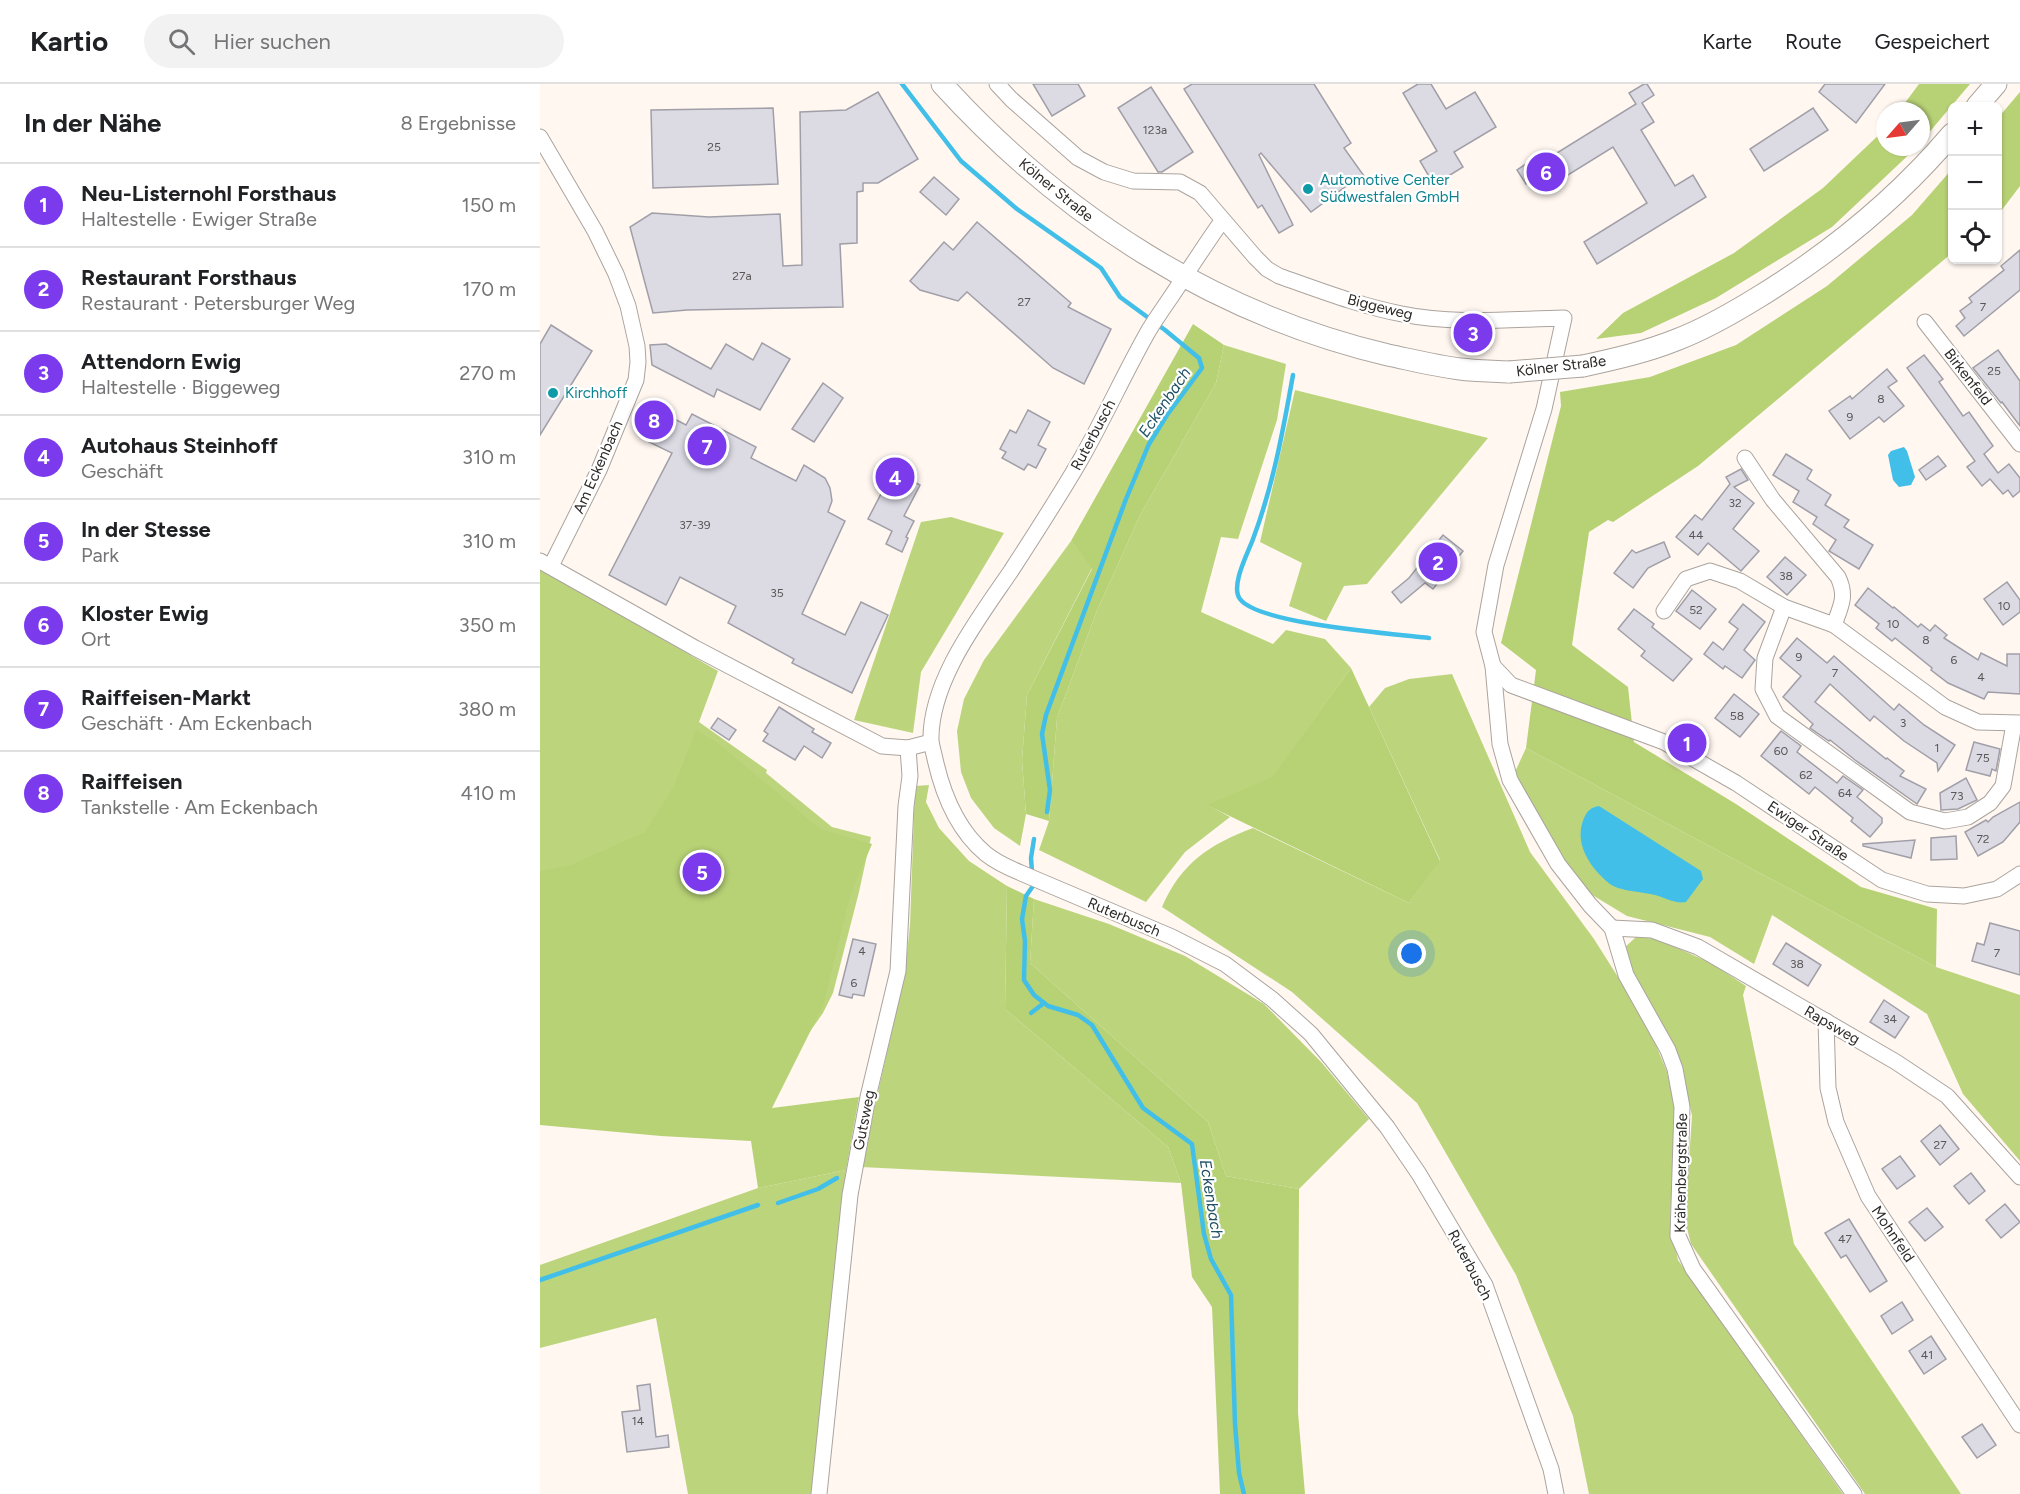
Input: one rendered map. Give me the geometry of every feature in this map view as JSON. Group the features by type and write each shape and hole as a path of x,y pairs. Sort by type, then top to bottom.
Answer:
{"main road":[{"name":"Kölner Straße","path":"942,84 967,112 1022,164 1091,219 1185,277 1243,307 1310,333 1369,350 1461,369 1509,372 1583,366 1635,354 1677,340 1716,323 1799,273 1856,230 1948,140"},
{"path":"1980,102 1996,84"}],"street":[{"path":"998,84 1011,99 1078,158 1104,172 1133,181 1180,182 1200,193 1222,221 1197,255 1185,277"},
{"name":"Am Eckenbach","path":"540,137 595,231 616,274 628,306 637,346 638,362 636,380 599,470 546,563"},
{"name":"Biggeweg","path":"1222,221 1267,269 1279,276 1369,306 1405,315 1471,321 1564,318"},
{"name":"Ruterbusch","path":"1185,277 1154,323 1082,457 1047,515 973,625 945,678 935,709 931,742 939,776 949,806 962,828 985,854 1043,883 1172,937 1225,964 1272,999 1311,1034 1354,1084 1419,1174 1485,1285 1551,1469 1556,1494"},
{"name":"Krähenbergstraße","path":"1564,318 1544,409 1496,566 1484,632 1492,666 1500,744 1510,780 1558,864 1590,905 1612,928 1626,975 1668,1050 1682,1107 1678,1236 1693,1269 1854,1494"},
{"name":"Birkenfeld","path":"1924,322 2017,435"},
{"path":"1745,458 1773,500 1838,577 1844,590 1842,605 1834,625"},
{"path":"546,563 695,648 882,746 908,748 931,742"},
{"path":"1664,611 1686,579 1710,571 1740,581 1784,607 1834,625 1945,707 1978,722 2017,724 2003,786 1990,803 1968,817 1945,821 1910,812 1777,716 1763,689 1765,658 1784,607"},
{"name":"Ewiger Straße","path":"1492,666 1511,685 1664,742 1730,779 1882,880 1927,894 1964,896 1996,889 2020,874"},
{"name":"Gutsweg","path":"819,1494 850,1195 868,1097 898,971 910,776 908,748"},
{"name":"Rapsweg","path":"1612,928 1652,930 1698,947 1896,1062 1947,1096 2020,1178"},
{"name":"Mohnfeld","path":"1826,1021 1830,1100 1836,1122 1868,1196 2020,1425"}],"green space":[{"path":"1919,84 1970,84 1955,102 1948,102 1948,110 1930,131 1930,102 1906,102"},
{"path":"2020,92 2020,186 2002,210 2002,156 2002,113"},
{"path":"1876,138 1876,156 1907,156 1832,227 1716,298 1641,333 1596,339 1623,313 1734,253 1823,188"},
{"path":"1948,174 1948,256 1698,466 1613,522 1608,520 1589,532 1572,645 1628,687 1634,742 1736,804 1861,887 1937,909 1936,967 1526,748 1536,670 1501,643 1561,406 1560,392 1650,377 1736,345 1827,286 1912,215"},
{"path":"1193,324 1224,345 1216,383 1140,515 1096,613 1057,718 1049,821 1026,814 1022,760 1027,695 1092,569 1071,541"},
{"path":"1224,345 1286,364 1277,420 1238,539 1221,537 1201,612 1273,644 1286,630 1325,639 1351,668 1272,778 1208,805 1230,817 1185,852 1146,902 1039,850 1049,821 1057,718 1096,613 1140,515 1216,383"},
{"path":"1295,390 1488,438 1367,584 1344,586 1326,621 1289,606 1302,563 1260,542"},
{"path":"951,517 1004,533 921,672 913,733 854,720 921,522"},
{"path":"1071,541 1092,568 1027,695 1022,760 1026,814 1020,846 994,828 971,798 961,772 957,731 964,699 984,660"},
{"path":"540,569 718,671 699,722 767,770 766,773 832,827 871,837 833,993 823,1013 799,1047 540,1092"},
{"path":"1351,668 1440,861 1409,903 1207,805 1272,777"},
{"path":"1452,674 1530,852 1594,939 1647,1023 1667,1072 1675,1108 1670,1222 1678,1260 1843,1494 1589,1494 1573,1416 1516,1275 1417,1103 1292,992 1162,907 1178,878 1199,857 1223,841 1253,828 1409,903 1440,860 1369,707 1385,688 1409,679"},
{"path":"696,730 718,743 820,829 872,844 850,896 823,1006 772,1108 859,1097 846,1170 758,1188 751,1141 661,1136 540,1125 540,871 571,865 645,832 674,786"},
{"path":"1526,748 1936,967 2020,995 2020,1161 1963,1094 1927,1014 1772,915 1754,964 1710,937 1627,916 1589,893 1554,847 1515,772"},
{"path":"929,785 926,802 939,828 969,861 1007,886 1005,1009 1168,1147 1181,1183 861,1167 905,973 910,925 915,786"},
{"path":"1007,886 1034,899 1030,963 1208,1122 1226,1176 1299,1189 1298,1413 1305,1494 1220,1494 1212,1307 1192,1277 1181,1183 1168,1147 1005,1009"},
{"path":"1034,899 1109,924 1185,956 1264,1004 1322,1063 1369,1119 1299,1189 1226,1176 1208,1122 1030,963"},
{"path":"1636,937 1657,939 1711,963 1746,986 1743,995 1794,1244 1961,1494 1865,1494 1691,1244 1685,1220 1692,1116 1683,1072 1626,967 1623,949"},
{"path":"846,1170 812,1494 688,1494 656,1318 540,1348 540,1265 758,1188"}],"water":[{"path":"1904,447 1915,477 1911,485 1899,487 1893,480 1888,455 1891,451"},
{"path":"1599,806 1701,871 1703,879 1686,902 1619,888 1603,878 1585,854 1581,835 1586,814 1592,808"}],"building":[{"path":"1033,84 1078,84 1085,96 1052,116"},
{"path":"1192,84 1314,84 1351,143 1344,148 1364,176 1311,212 1261,153 1259,155 1293,225 1279,233 1262,205 1258,208 1184,89"},
{"path":"1418,84 1431,84 1446,109 1475,92 1496,127 1454,152 1463,167 1434,185 1420,161 1437,151 1403,93"},
{"path":"1647,84 1654,95 1642,103 1654,122 1641,130 1675,186 1693,175 1706,197 1597,264 1584,242 1647,203 1613,147 1547,188 1539,176 1526,184 1517,170 1532,160 1536,166 1636,104 1629,93"},
{"path":"1825,84 1885,84 1856,123 1819,92"},
{"path":"1151,87 1193,152 1162,172 1158,172 1118,108"},
{"path":"878,92 918,159 878,183 863,183 863,191 857,192 857,243 840,244 843,307 687,310 653,313 630,227 652,213 709,217 780,214 783,266 802,265 800,112 846,110"},
{"path":"773,108 778,184 653,188 651,110"},
{"path":"1813,108 1828,130 1764,171 1750,149"},
{"path":"934,177 959,199 946,215 920,192"},
{"path":"977,222 1071,303 1068,307 1111,329 1084,384 1053,368 967,292 958,301 920,290 910,281 944,242 953,250"},
{"path":"2020,250 2020,290 1964,336 1956,326 1965,318 1960,311 1972,302 1969,298 2004,270 2001,266"},
{"name":"Kirchhoff","path":"551,325 592,351 540,435 540,344"},
{"path":"762,343 790,359 760,410 717,389 714,397 652,365 650,345 666,344 711,369 726,344 753,360"},
{"path":"1998,350 2020,381 2020,426 1973,368"},
{"path":"1924,355 1943,379 1939,382 1963,416 1969,412 1993,446 1984,454 1998,473 2009,464 2020,478 2020,491 2013,497 2008,490 2003,494 1990,479 1982,486 1967,467 1975,461 1907,368"},
{"path":"1887,369 1897,381 1888,387 1904,406 1884,422 1879,417 1850,439 1829,411 1850,396 1852,399"},
{"path":"823,383 843,398 814,442 792,429"},
{"path":"1028,410 1050,422 1038,445 1046,449 1036,468 1028,464 1024,470 1002,458 1006,452 1000,449 1010,430 1016,433"},
{"path":"663,413 686,425 692,414 756,447 751,458 796,481 804,465 825,478 830,488 832,501 828,512 845,521 802,614 845,635 861,602 888,615 852,693 792,663 794,659 728,623 736,606 680,577 666,605 609,575 672,453 649,442"},
{"path":"1786,454 1812,470 1807,479 1831,495 1825,505 1849,520 1844,527 1873,545 1859,569 1829,551 1836,540 1813,524 1817,517 1793,502 1799,491 1773,475"},
{"path":"1938,456 1946,466 1926,480 1919,470"},
{"path":"888,468 900,474 910,475 911,480 920,485 904,516 914,521 902,552 886,544 892,531 868,519 884,488 877,484 879,471"},
{"path":"1741,469 1748,480 1734,487 1754,503 1733,529 1759,551 1741,571 1708,543 1698,555 1676,537 1695,515 1702,520 1730,484 1726,477"},
{"path":"1443,535 1463,551 1433,589 1425,583 1401,603 1392,592 1409,578"},
{"path":"1664,542 1670,557 1648,568 1633,588 1614,573 1632,550 1636,553"},
{"path":"1785,557 1806,575 1787,595 1767,577"},
{"path":"2007,582 2020,600 2020,612 2003,625 1984,599"},
{"path":"1868,588 1918,627 1921,624 1930,631 1935,625 1947,635 1944,638 1978,660 1981,653 2007,666 2007,654 2020,654 2020,694 1988,692 1984,699 1948,683 1895,638 1892,641 1876,628 1879,624 1855,605"},
{"path":"1692,590 1716,609 1700,629 1676,611"},
{"path":"1743,604 1765,622 1744,650 1755,660 1742,678 1725,666 1723,669 1704,654 1713,642 1723,650 1738,629 1729,622"},
{"path":"1634,609 1654,624 1652,627 1692,659 1673,681 1641,656 1645,651 1618,629"},
{"path":"1797,638 1827,663 1834,656 1894,710 1899,704 1924,725 1955,745 1938,771 1937,763 1904,741 1874,716 1870,721 1830,684 1815,702 1904,771 1900,776 1926,789 1917,804 1810,728 1813,724 1783,697 1801,676 1780,658"},
{"path":"1734,694 1759,714 1740,737 1715,718"},
{"path":"779,707 814,729 812,732 831,743 822,758 804,746 795,760 763,741 768,734 764,731"},
{"path":"718,718 736,730 729,740 711,728"},
{"path":"1781,731 1801,746 1797,752 1837,783 1843,776 1863,790 1857,797 1882,818 1882,823 1870,837 1851,821 1853,818 1815,787 1809,794 1761,756"},
{"path":"1974,742 2000,749 1996,771 1992,769 1990,776 1966,770"},
{"path":"1966,778 1977,800 1958,809 1941,810 1940,793"},
{"path":"2020,802 2020,822 2003,842 1978,856 1965,832 1986,820 1988,822"},
{"path":"1956,836 1957,859 1931,860 1931,838"},
{"path":"1915,840 1911,858 1863,846 1863,844"},
{"path":"1990,923 2020,931 2020,975 1972,961 1977,943 1984,945"},
{"path":"853,939 876,944 864,996 853,994 852,998 839,995"},
{"path":"1786,943 1821,965 1808,986 1773,964"},
{"path":"1884,1000 1909,1017 1895,1038 1870,1022"},
{"path":"1940,1125 1959,1149 1940,1165 1921,1141"},
{"path":"1900,1156 1915,1176 1897,1189 1882,1169"},
{"path":"1971,1173 1985,1191 1969,1204 1954,1186"},
{"path":"2005,1204 2020,1222 2001,1238 1986,1220"},
{"path":"1927,1208 1943,1227 1925,1241 1909,1222"},
{"path":"1849,1219 1887,1281 1870,1292 1846,1255 1841,1258 1825,1233"},
{"path":"1902,1302 1913,1320 1892,1334 1881,1316"},
{"path":"1931,1336 1946,1359 1924,1374 1909,1351"},
{"path":"650,1384 656,1437 668,1435 669,1447 627,1452 622,1412 640,1410 637,1386"},
{"path":"1982,1424 1996,1445 1977,1458 1962,1437"}],"waterway":[{"name":"Eckenbach","path":"902,84 961,161 1017,209 1101,268 1120,297 1199,358 1202,368 1167,415 1149,444 1126,499 1046,715 1042,734 1050,790 1047,812"},
{"path":"1293,375 1272,479 1238,578 1237,593 1240,599 1252,608 1298,621 1429,638"},
{"name":"Eckenbach","path":"1034,839 1031,858 1033,886 1026,896 1022,919 1025,941 1024,980 1034,995 1048,1006 1078,1015 1092,1025 1143,1108 1192,1144 1204,1234 1211,1259 1231,1295 1235,1424 1239,1473 1244,1494"},
{"path":"1031,1013 1044,1003"},
{"path":"778,1203 818,1189 837,1178"},
{"path":"540,1280 758,1205"}],"place":[{"name":"Kloster Ewig","path":"1546,172"},
{"name":"Automotive Center Südwestfalen GmbH","path":"1308,189"},
{"name":"Attendorn Ewig","path":"1473,333"},
{"name":"Kirchhoff","path":"553,393"},
{"name":"Raiffeisen","path":"654,420"},
{"name":"Raiffeisen-Markt","path":"707,446"},
{"name":"Autohaus Steinhoff","path":"895,477"},
{"name":"Restaurant Forsthaus","path":"1438,562"},
{"name":"Neu-Listernohl Forsthaus","path":"1687,743"},
{"name":"In der Stesse","path":"702,872"}]}
